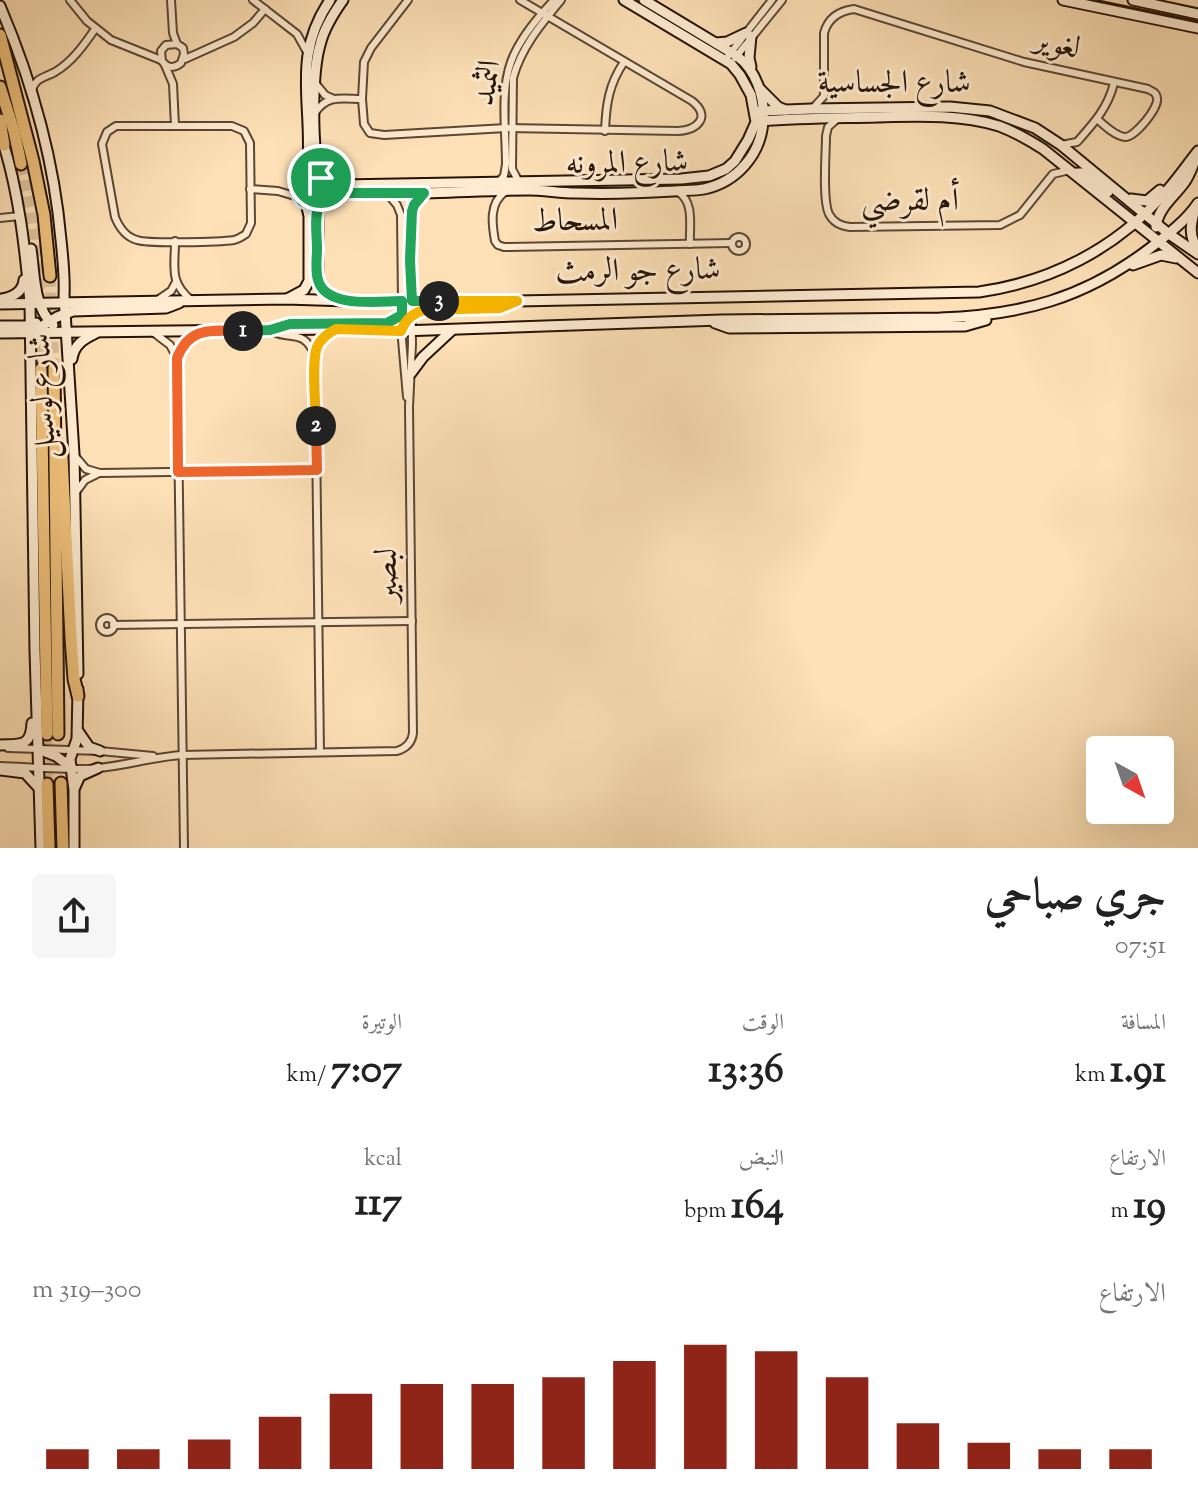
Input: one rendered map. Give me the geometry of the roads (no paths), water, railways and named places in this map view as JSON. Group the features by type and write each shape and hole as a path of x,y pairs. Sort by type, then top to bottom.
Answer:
{"highway":[{"path":"0,23 12,58 18,102"},
{"path":"0,35 33,161 44,215 50,276"},
{"path":"0,87 21,164"},
{"path":"0,120 2,145"},
{"name":"شارع لوسيل","path":"47,368 55,414 53,734 42,537 47,368"},
{"path":"55,414 63,467 71,648 78,696"},
{"path":"61,783 63,848"},
{"name":"شارع لوسيل","path":"43,787 49,848"}],"street":[{"path":"70,0 95,29 118,44 173,67 234,37 265,9"},
{"path":"171,0 172,29 184,51 173,84"},
{"path":"253,0 292,30 307,53"},
{"path":"286,299 304,290 309,281 309,216 297,189 308,163 307,53 316,24 330,0"},
{"path":"343,0 320,44 315,114 317,166 327,192 318,216 318,280 325,292 348,301"},
{"path":"408,0 368,55 363,72 364,124 366,130 374,135 508,129 687,130 700,122 702,116 697,104 520,0"},
{"name":"الثميد","path":"545,15 554,0"},
{"name":"الثميد","path":"519,182 512,173 508,129 505,89 510,64 518,47 561,0"},
{"name":"شارع المرونه","path":"322,201 338,193 529,190 658,193 703,189 743,168 760,138 758,87 747,65 624,0"},
{"name":"شارع المرونه","path":"322,180 337,185 702,178 729,166 744,148 759,116 748,87 731,58 646,0"},
{"path":"731,58 772,0"},
{"path":"712,43 727,42 749,34 782,0"},
{"path":"1063,0 1198,28"},
{"path":"1133,0 1198,14"},
{"path":"663,2 668,14"},
{"name":"شارع لوسيل","path":"0,6 33,95 51,164 65,283 75,493 78,696 76,743 70,759 74,790 74,848"},
{"name":"لغوير","path":"824,91 825,27 840,12 854,9 1024,62 1148,89 1157,99 1157,105 1131,136 1121,136 1097,119"},
{"path":"292,30 305,31 316,24"},
{"path":"25,72 42,77 51,75 72,59 95,29"},
{"path":"172,29 160,54 173,84 175,126"},
{"path":"749,34 749,60 753,74"},
{"path":"142,52 178,45 199,52"},
{"path":"605,131 608,95 614,76 624,62"},
{"path":"33,95 33,86 42,77"},
{"path":"315,83 325,95 334,99"},
{"name":"لغوير","path":"1077,142 1109,100 1114,83"},
{"path":"758,87 785,110"},
{"path":"824,91 829,101 842,113 831,123 826,136"},
{"path":"824,91 821,101 811,113 822,125 826,136"},
{"path":"315,114 324,102 362,99"},
{"name":"شارع الجساسية","path":"842,113 950,107 990,111 1019,121 1061,145 1084,163 1127,198 1140,217"},
{"name":"شارع الجساسية","path":"759,116 785,110 942,116 980,121 1014,132 1048,153 1116,206 1140,217"},
{"name":"شارع الجساسية","path":"759,116 780,120 811,113"},
{"path":"760,138 765,130 780,120"},
{"path":"116,126 232,126 244,131 250,143 250,189 251,223 246,234 231,240 141,241 129,236 115,217 102,144 107,132 116,126"},
{"name":"الثميد","path":"497,183 504,176 506,168 508,129"},
{"name":"شارع لوسيل","path":"0,132 20,216 34,303 31,329 37,705 34,767 43,787"},
{"name":"أم لقرضي","path":"826,136 826,206 832,219 842,226 1000,225 1020,215 1053,174"},
{"path":"1061,145 1077,142 1084,163"},
{"path":"1096,283 1101,276 1141,248 1155,232 1162,209 1188,177 1198,151"},
{"name":"شارع جو الرمث","path":"0,302 65,308 90,302 286,299 517,301 979,292 1032,281 1069,266 1105,245 1165,193 1198,151"},
{"path":"1048,153 1054,166 1053,174 1072,172 1090,177 1140,217 1198,273"},
{"path":"278,191 314,175 322,180"},
{"path":"1127,198 1147,201 1178,176"},
{"path":"250,189 278,191 313,205 322,201"},
{"path":"690,244 689,207 692,198 703,189"},
{"name":"المسحاط","path":"493,209 496,200 506,191"},
{"path":"673,191 683,195 689,207"},
{"name":"المسحاط","path":"476,192 487,196 493,209 495,241 504,247 731,243"},
{"path":"387,193 401,215 407,301 407,316 403,324 406,330"},
{"path":"407,301 412,211 424,193"},
{"path":"1196,205 1191,237 1198,252"},
{"name":"شارع جو الرمث","path":"31,329 67,332 406,330 590,323 973,317 1048,303 1096,283 1118,271 1155,232 1169,234 1196,205"},
{"path":"1105,245 1122,222 1116,206"},
{"path":"0,218 20,216 25,222 34,303 48,320 67,332"},
{"path":"1155,232 1169,234 1198,252"},
{"path":"0,333 31,329 65,308 166,308 187,301 176,282 175,241"},
{"path":"1118,271 1161,255 1183,260"},
{"path":"0,302 22,288 26,260"},
{"path":"155,302 171,291 176,282"},
{"path":"65,283 72,294 90,302"},
{"path":"270,330 290,324 387,323 424,310 500,308 517,301"},
{"path":"0,326 31,329"},
{"path":"0,768 84,769 182,755 320,752 315,355 321,340 336,329"},
{"path":"411,373 453,329"},
{"path":"270,330 279,335 300,336 315,355"},
{"name":"لبصير","path":"320,752 397,751 410,743 413,733 411,373 406,330"},
{"name":"لبصير","path":"406,330 405,386 409,407"},
{"path":"184,848 177,358 183,345 200,331"},
{"path":"69,378 76,347 99,332"},
{"path":"153,332 168,343 177,358"},
{"path":"74,454 86,469 100,473 317,470"},
{"path":"75,493 85,480 100,473"},
{"path":"113,625 412,621"},
{"path":"0,746 27,740 32,733 37,705"},
{"path":"77,728 87,745 100,751"},
{"path":"0,746 156,757"},
{"path":"35,749 56,756 72,768"},
{"path":"34,767 74,751"},
{"path":"0,768 25,773 43,787 41,848"},
{"path":"74,790 80,776 98,768"}],"tunnel":[{"path":"21,164 38,266 41,369"},
{"path":"50,276 54,368"},
{"path":"47,734 47,784"}],"tram line":[{"path":"1096,0 1198,21"}]}
